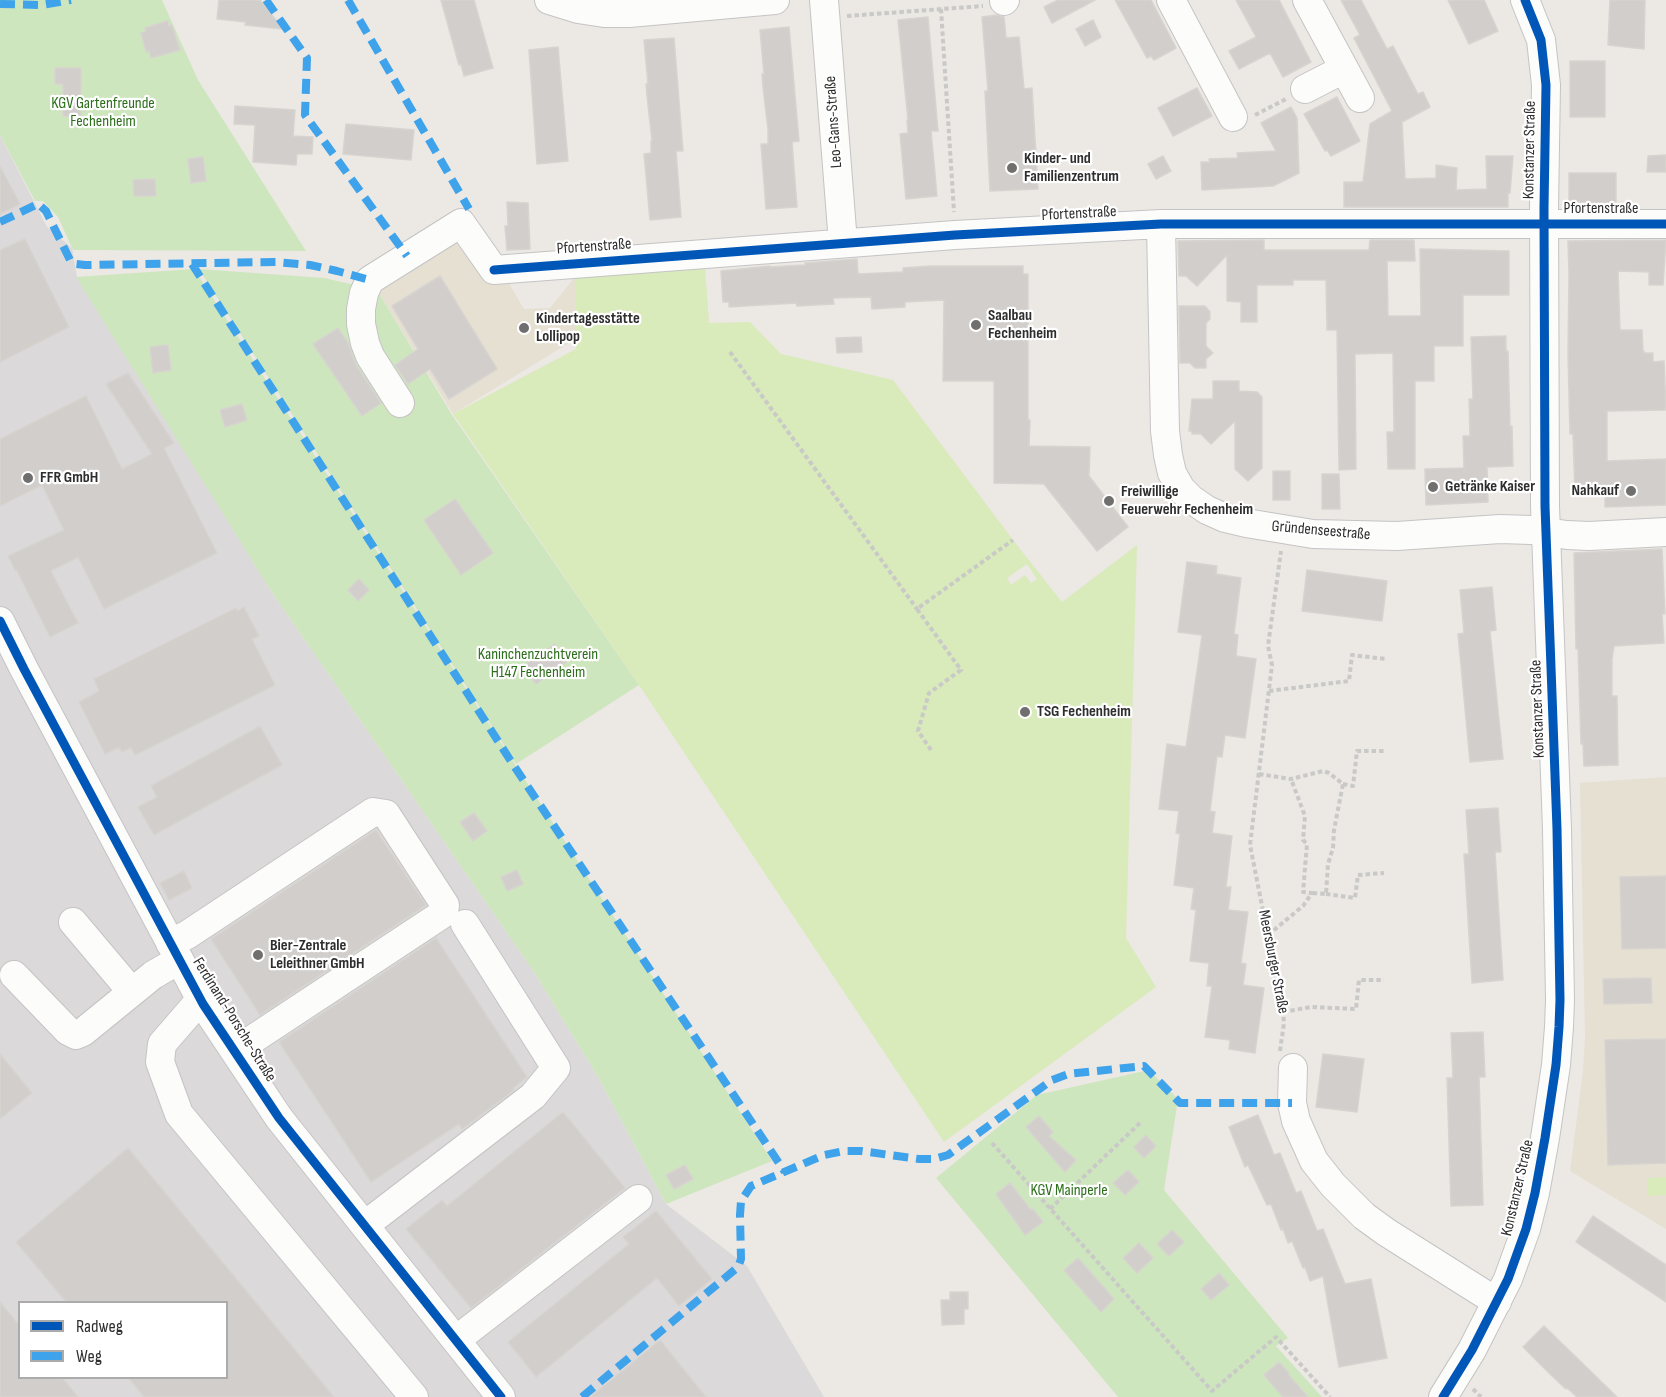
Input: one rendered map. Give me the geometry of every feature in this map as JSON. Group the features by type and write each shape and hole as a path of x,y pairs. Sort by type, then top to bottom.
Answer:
{"street":[{"path":"549,0 578,9 604,13 629,13 775,0"},
{"path":"1171,0 1233,117"},
{"path":"1307,0 1360,98"},
{"name":"Konstanzer Straße","path":"1443,1397 1472,1350 1517,1258 1535,1193 1556,1065 1559,1028 1557,829 1546,532 1545,69 1541,40 1525,0"},
{"name":"Leo-Gans-Straße","path":"825,9 843,243"},
{"path":"1305,89 1344,69"},
{"name":"Pfortenstraße","path":"400,403 370,356 365,343 361,324 364,293 370,280 461,223 494,270 955,235 1161,224 1666,224"},
{"name":"Gründenseestraße","path":"1161,224 1165,431 1172,473 1181,489 1207,510 1225,518 1313,534 1373,536 1500,530 1589,536 1666,532"},
{"name":"Ferdinand-Porsche-Straße","path":"0,621 9,663 175,951 200,1000 279,1118 501,1397"},
{"path":"14,975 68,1031 76,1035 83,1032 153,975 187,935 373,812 386,814 444,905 444,913 235,1051"},
{"path":"73,922 132,992"},
{"path":"364,1226 533,1096 556,1068 465,924"},
{"path":"200,1000 162,1044 160,1062 179,1114 414,1397"},
{"path":"1291,1061 1292,1103 1296,1121 1314,1161 1333,1185 1364,1216 1386,1232 1497,1302"},
{"path":"456,1340 638,1199"}],"path":[{"path":"825,9 941,9 998,4 1005,0"},
{"path":"941,9 955,235"},
{"path":"1233,117 1244,120 1305,89"},
{"path":"730,352 961,670 929,693 918,731 931,750"},
{"path":"917,609 1013,540"},
{"path":"1269,691 1349,681 1352,655 1386,658"},
{"path":"1259,774 1291,779 1323,771 1343,784 1353,786 1357,751 1386,751"},
{"path":"1291,779 1305,816 1303,840 1307,843 1303,892 1354,898 1358,874 1384,873"},
{"path":"1326,894 1328,864 1333,848 1343,784"},
{"path":"1268,935 1303,906 1312,893"},
{"path":"1283,1012 1311,1007 1356,1009 1359,980 1384,980"},
{"path":"1050,1209 1142,1121"},
{"path":"992,1143 1212,1391 1276,1337 1330,1397"}],"shaded area":[{"path":"0,135 47,227 72,248 77,277 271,591 534,972 598,1077 666,1204 747,1266 824,1397 0,1397"},
{"name":"Kindertagesstätte Lollipop","path":"457,242 507,280 524,309 550,308 574,278 705,268 709,323 587,332 453,414 377,290"},
{"path":"1666,777 1666,1229 1570,1171 1585,1037 1580,783"}],"green space":[{"name":"KGV Gartenfreunde Fechenheim","path":"0,0 162,0 198,80 306,251 73,250 58,217 43,201 35,201 0,135"},
{"path":"705,268 709,323 750,322 781,354 893,380 1062,602 1137,545 1126,938 1156,987 944,1142 639,685 453,414 576,349 575,278","holes":["1027,564 1037,579 1031,583 1025,575 1011,585 1007,578"]},
{"path":"194,269 772,1161 666,1204 598,1077 534,972 271,591 76,277"},
{"name":"Kaninchenzuchtverein H147 Fechenheim","path":"199,269 324,278 377,290 452,415 639,685 516,764"},
{"name":"KGV Mainperle","path":"1149,1070 1178,1099 1164,1190 1288,1338 1276,1346 1322,1397 1118,1397 936,1178 1037,1095"},
{"path":"1666,1177 1666,1195 1647,1196 1647,1178"}],"building":[{"path":"219,0 260,0 283,29 217,19"},
{"path":"441,0 474,0 493,68 464,76"},
{"path":"1058,0 1095,0 1052,23 1044,7"},
{"path":"1115,0 1151,0 1176,48 1154,60 1151,56 1147,58"},
{"path":"1236,0 1279,0 1311,62 1283,77 1270,53 1239,69 1229,51 1256,37"},
{"path":"1341,0 1361,0 1387,49 1393,46 1418,94 1423,92 1430,107 1402,122 1405,179 1436,178 1436,165 1457,168 1456,190 1487,189 1486,156 1513,156 1508,207 1344,207 1344,182 1363,182 1370,124 1392,111 1354,38 1360,35"},
{"path":"1448,0 1484,0 1498,31 1469,44"},
{"path":"1610,0 1645,0 1644,49 1608,45"},
{"path":"997,15 1004,17 1006,38 1019,37 1024,89 1032,88 1038,189 990,191 985,91 988,91 982,17"},
{"path":"928,17 938,131 931,131 937,196 906,199 900,134 908,133 908,120 898,20"},
{"path":"1093,20 1101,37 1085,46 1076,29"},
{"path":"168,21 169,26 172,25 180,50 151,58 149,51 146,52 141,33 146,31 145,28"},
{"path":"789,27 799,141 792,142 797,207 766,209 761,144 768,144 768,130 760,30"},
{"path":"674,38 683,151 676,151 681,217 650,220 644,154 651,153 652,141 644,40"},
{"path":"558,47 568,161 537,164 529,50"},
{"path":"1570,61 1605,61 1605,117 1570,117"},
{"path":"55,68 81,68 81,117 63,116 63,84 55,84"},
{"path":"1197,88 1212,116 1173,136 1158,108"},
{"path":"1337,97 1360,141 1331,156 1327,150 1325,151 1304,114"},
{"path":"235,106 295,110 293,136 313,137 312,154 297,154 296,165 253,162 255,125 234,124"},
{"path":"1291,107 1297,118 1299,173 1273,186 1202,190 1201,162 1210,162 1209,159 1238,158 1237,153 1276,151 1261,123"},
{"path":"346,124 414,130 411,160 343,154"},
{"path":"1666,155 1666,172 1647,172 1648,156"},
{"path":"1163,156 1171,171 1156,179 1148,164"},
{"path":"203,157 206,181 191,183 188,159"},
{"path":"0,166 20,204 0,214"},
{"path":"1569,173 1616,173 1616,203 1569,203"},
{"path":"155,179 156,196 134,196 133,180"},
{"path":"507,202 528,203 530,249 507,250 505,226 508,226"},
{"path":"25,239 69,327 0,362 0,250"},
{"path":"1264,240 1264,250 1369,250 1370,240 1414,240 1415,261 1387,261 1388,316 1421,316 1420,249 1509,251 1509,295 1463,295 1463,346 1434,346 1434,381 1415,381 1415,469 1388,469 1387,432 1394,432 1393,353 1355,354 1356,469 1339,470 1337,330 1327,330 1326,280 1293,280 1293,285 1257,285 1257,322 1241,322 1241,302 1227,301 1227,255 1197,286 1186,276 1179,276 1178,241"},
{"path":"1666,240 1663,285 1649,285 1649,272 1618,271 1620,330 1642,330 1644,353 1653,353 1653,362 1664,361 1666,410 1607,411 1607,461 1666,459 1666,505 1605,507 1605,493 1575,494 1573,434 1570,434 1568,241"},
{"path":"857,259 858,274 903,272 903,268 930,266 1023,266 1023,274 1028,274 1029,446 1090,447 1089,476 1128,527 1097,551 1044,484 994,483 994,381 943,381 944,300 905,302 905,307 872,309 871,297 833,298 834,304 797,306 796,303 729,307 729,302 723,302 721,271"},
{"path":"440,276 497,369 449,399 430,369 408,384 395,365 418,349 392,306"},
{"path":"1179,306 1205,306 1210,312 1210,319 1206,323 1206,346 1213,353 1206,359 1206,368 1195,368 1190,363 1180,363"},
{"path":"338,328 348,343 356,365 381,403 362,416 313,344"},
{"path":"1506,336 1513,466 1487,467 1488,502 1426,505 1425,469 1464,468 1463,436 1470,436 1469,399 1473,399 1471,337"},
{"path":"861,337 862,352 837,353 836,338"},
{"path":"168,345 171,370 153,373 150,347"},
{"path":"128,373 174,443 164,448 217,553 104,609 78,557 51,571 78,623 50,637 8,556 64,530 42,485 0,506 0,439 86,396 122,469 152,454 106,384"},
{"path":"1213,381 1239,381 1239,391 1257,392 1262,397 1262,468 1248,481 1235,469 1235,421 1211,444 1201,434 1192,434 1192,431 1189,431 1192,399 1213,399"},
{"path":"242,404 247,420 225,427 220,410"},
{"path":"1273,471 1290,471 1290,500 1273,500"},
{"path":"1322,474 1339,474 1340,509 1322,509"},
{"path":"455,499 493,553 461,575 424,520"},
{"path":"1662,549 1664,643 1614,646 1612,696 1617,696 1618,765 1584,766 1583,744 1581,744 1578,649 1576,649 1574,553"},
{"path":"1187,562 1217,566 1216,574 1241,578 1234,634 1238,635 1236,656 1256,659 1245,738 1225,735 1222,757 1217,756 1210,811 1215,812 1212,833 1232,836 1226,887 1231,887 1228,910 1248,912 1241,963 1246,964 1243,985 1264,988 1255,1053 1229,1049 1230,1040 1205,1037 1212,986 1207,986 1209,963 1190,961 1196,910 1191,909 1194,888 1174,885 1180,834 1176,833 1179,811 1159,809 1167,744 1186,747 1202,635 1178,632"},
{"path":"1307,570 1387,581 1382,621 1302,611"},
{"path":"359,579 369,590 358,601 348,590"},
{"path":"1492,587 1496,630 1490,631 1503,759 1470,762 1458,634 1464,633 1460,590"},
{"path":"244,607 259,636 252,639 275,685 135,755 131,747 122,752 119,747 105,754 79,702 99,691 94,679 236,608 238,611"},
{"path":"555,644 567,662 536,684 523,666"},
{"path":"260,726 282,765 154,835 138,807 157,797 151,786"},
{"path":"1498,808 1501,852 1495,852 1503,980 1472,983 1464,854 1469,854 1466,810"},
{"path":"474,813 487,831 473,841 460,822"},
{"path":"376,830 426,905 260,1015 211,939"},
{"path":"517,870 523,884 507,891 501,877"},
{"path":"184,871 192,888 169,900 160,883"},
{"path":"1666,876 1666,948 1622,949 1620,877"},
{"path":"436,938 527,1077 513,1088 514,1090 462,1129 459,1124 371,1182 279,1042"},
{"path":"1651,978 1652,1003 1604,1004 1603,979"},
{"path":"1483,1032 1485,1077 1479,1077 1483,1205 1451,1206 1447,1078 1453,1078 1451,1033"},
{"path":"1666,1039 1666,1163 1608,1165 1605,1040"},
{"path":"0,1054 32,1093 0,1119"},
{"path":"1323,1054 1364,1059 1357,1112 1316,1107"},
{"path":"563,1112 625,1188 471,1308 406,1229 442,1200 447,1206"},
{"path":"1258,1115 1274,1155 1280,1153 1296,1193 1301,1191 1317,1231 1323,1229 1345,1284 1371,1279 1387,1358 1339,1367 1323,1276 1310,1281 1292,1241 1288,1243 1283,1229 1281,1230 1271,1204 1267,1205 1248,1165 1245,1167 1229,1127"},
{"path":"1039,1116 1053,1132 1049,1136 1076,1160 1065,1172 1026,1127"},
{"path":"1146,1135 1156,1146 1144,1158 1134,1147"},
{"path":"128,1148 334,1397 144,1397 130,1379 228,1379 228,1301 65,1301 16,1242"},
{"path":"685,1165 693,1179 674,1189 666,1175"},
{"path":"1128,1170 1139,1182 1125,1195 1113,1183"},
{"path":"1010,1183 1043,1222 1025,1235 996,1194"},
{"path":"656,1211 712,1279 679,1306 657,1278 536,1377 508,1342 629,1244 623,1237"},
{"path":"1593,1216 1666,1265 1666,1302 1576,1242"},
{"path":"1172,1230 1184,1242 1169,1256 1157,1244"},
{"path":"1139,1243 1153,1258 1137,1273 1123,1258"},
{"path":"1078,1258 1114,1299 1101,1312 1064,1270"},
{"path":"1219,1273 1229,1285 1211,1300 1201,1289"},
{"path":"950,1292 968,1292 968,1309 964,1309 964,1324 942,1325 941,1300 950,1300"},
{"path":"0,1302 18,1324 18,1379 64,1379 78,1397 0,1397"},
{"path":"1544,1326 1617,1397 1577,1397 1551,1375 1523,1347"},
{"path":"660,1340 706,1397 590,1397"},
{"path":"1279,1362 1308,1397 1283,1397 1264,1375"}],"marked path":[{"path":"0,4 41,5 71,0"},
{"path":"266,0 307,58 305,115 407,256"},
{"path":"348,0 469,209"},
{"path":"0,222 38,204 46,211 70,260 76,264 276,262 310,265 370,280"},
{"path":"192,264 514,766 785,1172"},
{"path":"582,1397 738,1267 741,1259 741,1201 751,1186 824,1155 844,1151 861,1151 919,1159 934,1159 948,1155 1052,1080 1068,1074 1144,1066 1180,1103 1292,1103"}],"cycle path":[{"path":"1443,1397 1472,1350 1508,1279 1526,1229 1545,1138 1559,1027 1557,829 1545,506 1546,85 1541,40 1525,0"},
{"path":"494,270 955,235 1161,224 1666,224"},
{"path":"0,621 203,1004 279,1118 501,1397"}],"place":[{"name":"Kinder- und Familienzentrum","path":"1012,168"},
{"name":"Saalbau Fechenheim","path":"976,325"},
{"name":"Kindertagesstätte Lollipop","path":"524,328"},
{"name":"FFR GmbH","path":"28,478"},
{"name":"Getränke Kaiser","path":"1433,487"},
{"name":"Nahkauf","path":"1631,491"},
{"name":"Freiwillige Feuerwehr Fechenheim","path":"1109,501"},
{"name":"TSG Fechenheim","path":"1025,712"},
{"name":"Bier-Zentrale Leleithner GmbH","path":"258,955"}]}
